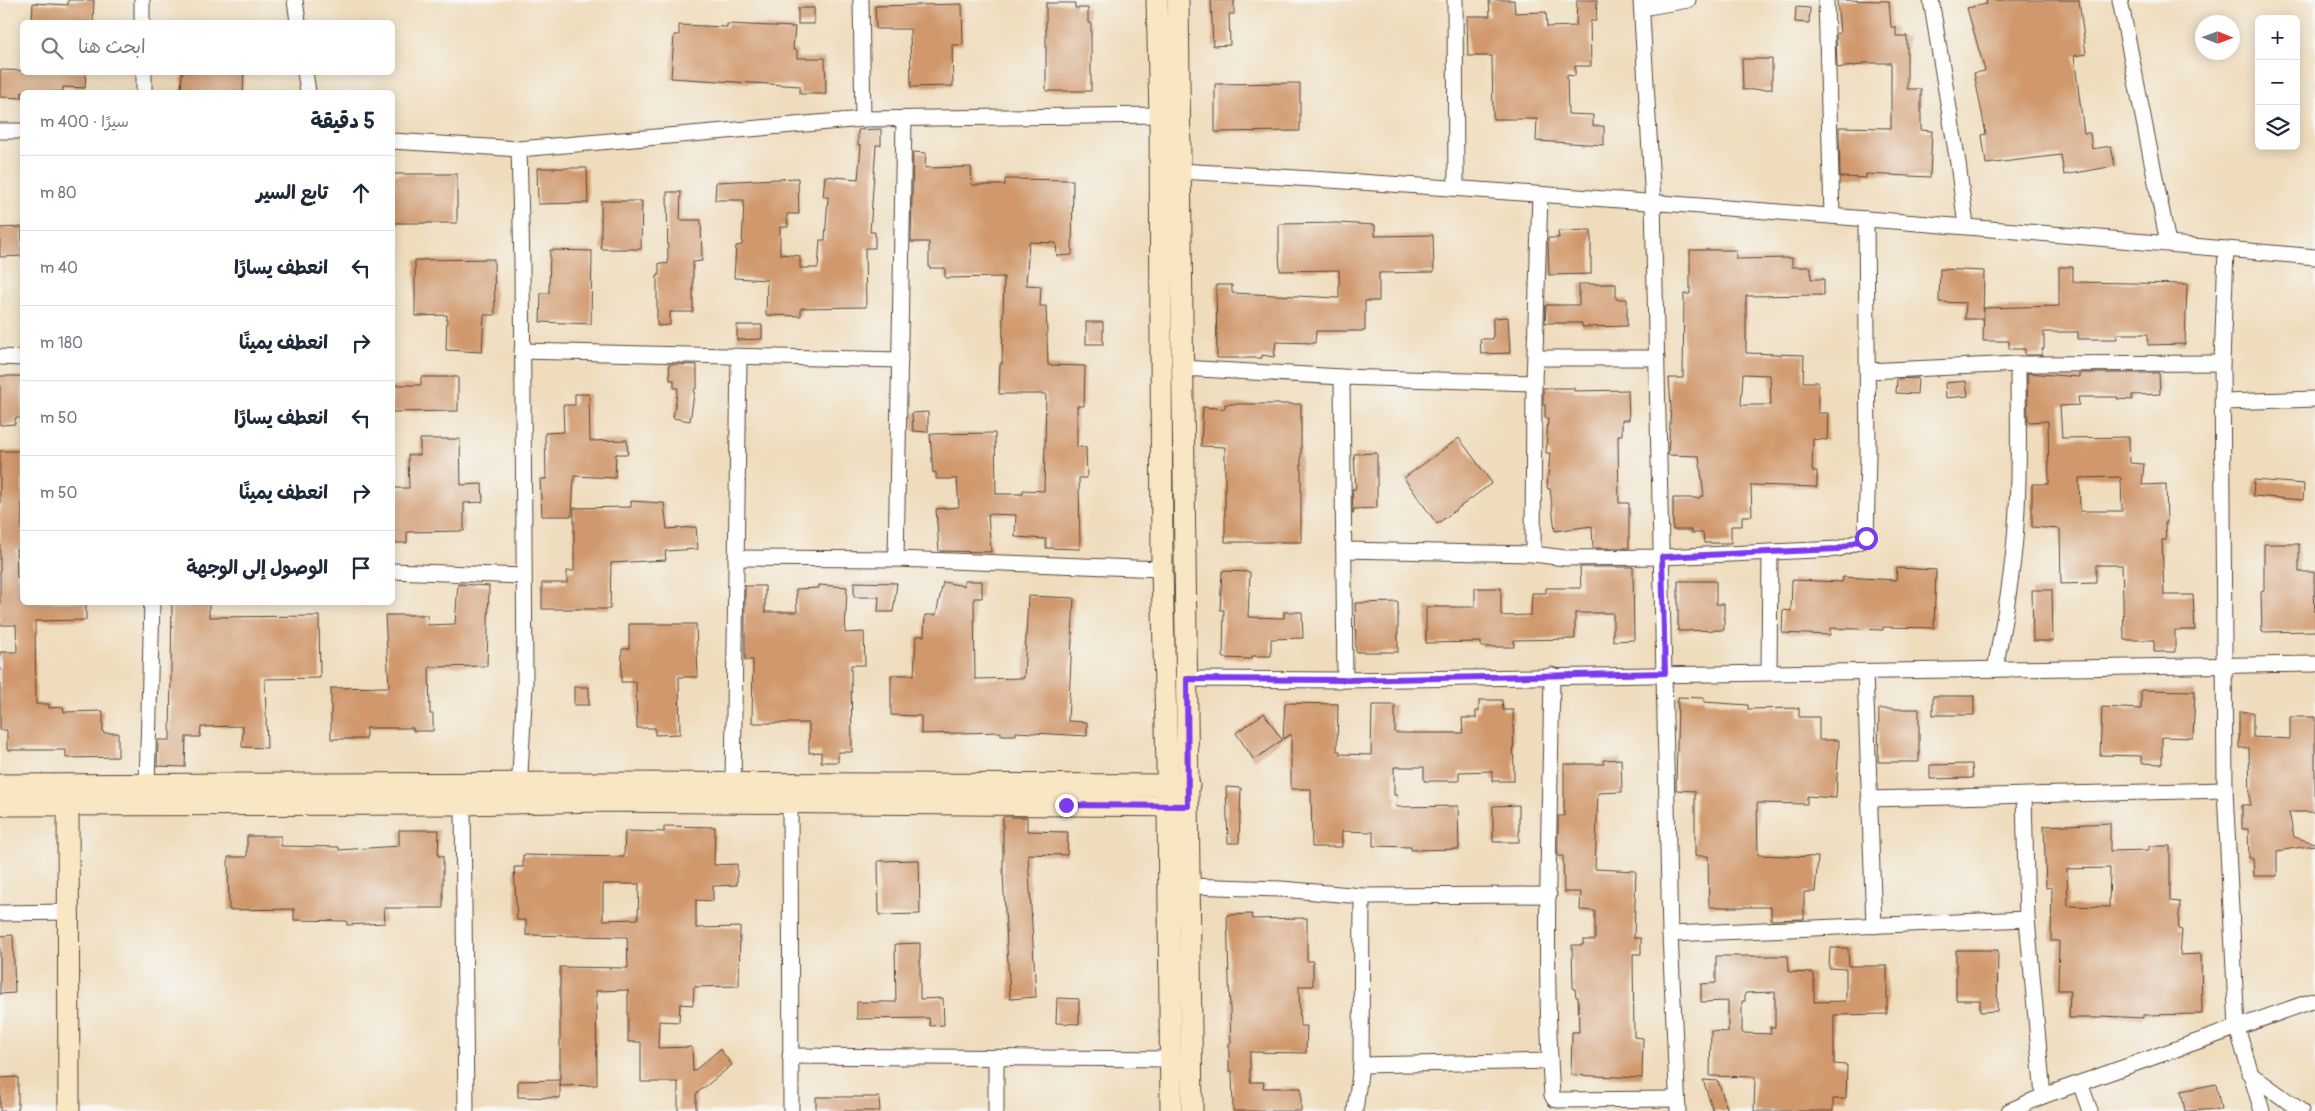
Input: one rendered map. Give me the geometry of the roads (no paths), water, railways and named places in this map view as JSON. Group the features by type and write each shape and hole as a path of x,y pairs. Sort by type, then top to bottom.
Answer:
{"street":[{"path":"142,0 142,20"},
{"path":"295,0 298,20"},
{"path":"861,0 863,120"},
{"path":"1157,0 1160,115 1162,569 1178,796 1190,886 1192,1111"},
{"path":"1171,1111 1170,1059 1178,796 1187,679 1178,0"},
{"path":"1456,0 1456,187"},
{"path":"1552,675 1549,896 1550,1061 1554,1100 1677,1105 1670,934 1658,358 1653,202 1642,4 1688,0"},
{"path":"1826,0 1832,216"},
{"path":"1932,0 1957,153 1966,226"},
{"path":"2120,0 2168,243"},
{"path":"144,75 144,90"},
{"path":"305,75 308,90"},
{"path":"395,142 519,149 863,120 1160,115"},
{"path":"896,559 904,119"},
{"path":"0,131 20,131"},
{"path":"519,149 525,684 519,793"},
{"path":"1180,171 1456,187 1966,226 2315,257"},
{"path":"1533,554 1534,384 1540,194"},
{"path":"1344,550 1533,554 1565,558 1662,557 1838,549 1866,538 1866,219"},
{"path":"2226,249 2222,363 2224,402 2225,790 2237,1028 2262,1111"},
{"path":"522,351 900,360"},
{"path":"0,357 20,358"},
{"path":"733,785 740,357"},
{"path":"1536,358 1658,358"},
{"path":"1867,371 2018,364 2222,363"},
{"path":"1995,669 2011,578 2016,525 2019,458 2018,364"},
{"path":"1182,368 1342,377 1534,384"},
{"path":"1342,377 1346,680"},
{"path":"2224,402 2315,400"},
{"path":"1769,672 1770,552"},
{"path":"736,558 896,559 1162,569"},
{"path":"395,571 523,576"},
{"path":"147,786 152,605"},
{"path":"1187,679 1346,680 1665,673 1865,672 2225,664 2315,664"},
{"path":"1865,672 1874,926"},
{"path":"0,785 519,793 790,802 1178,796"},
{"path":"0,806 464,804 519,793 733,785 1178,796"},
{"path":"1869,799 2225,790"},
{"path":"2024,796 2027,919 2043,1096"},
{"path":"790,802 791,1111"},
{"path":"464,804 466,1111"},
{"path":"68,805 69,1111"},
{"path":"1190,886 1281,889 1362,896 1549,896"},
{"path":"1355,1111 1361,1065 1362,896"},
{"path":"0,913 68,912"},
{"path":"1670,934 2027,919"},
{"path":"2009,1111 2043,1096 2315,1000"},
{"path":"790,1056 1170,1059"},
{"path":"996,1057 996,1111"},
{"path":"1361,1065 1550,1061"},
{"path":"2249,1073 2301,1111"},
{"path":"2080,1083 2090,1111"}]}
